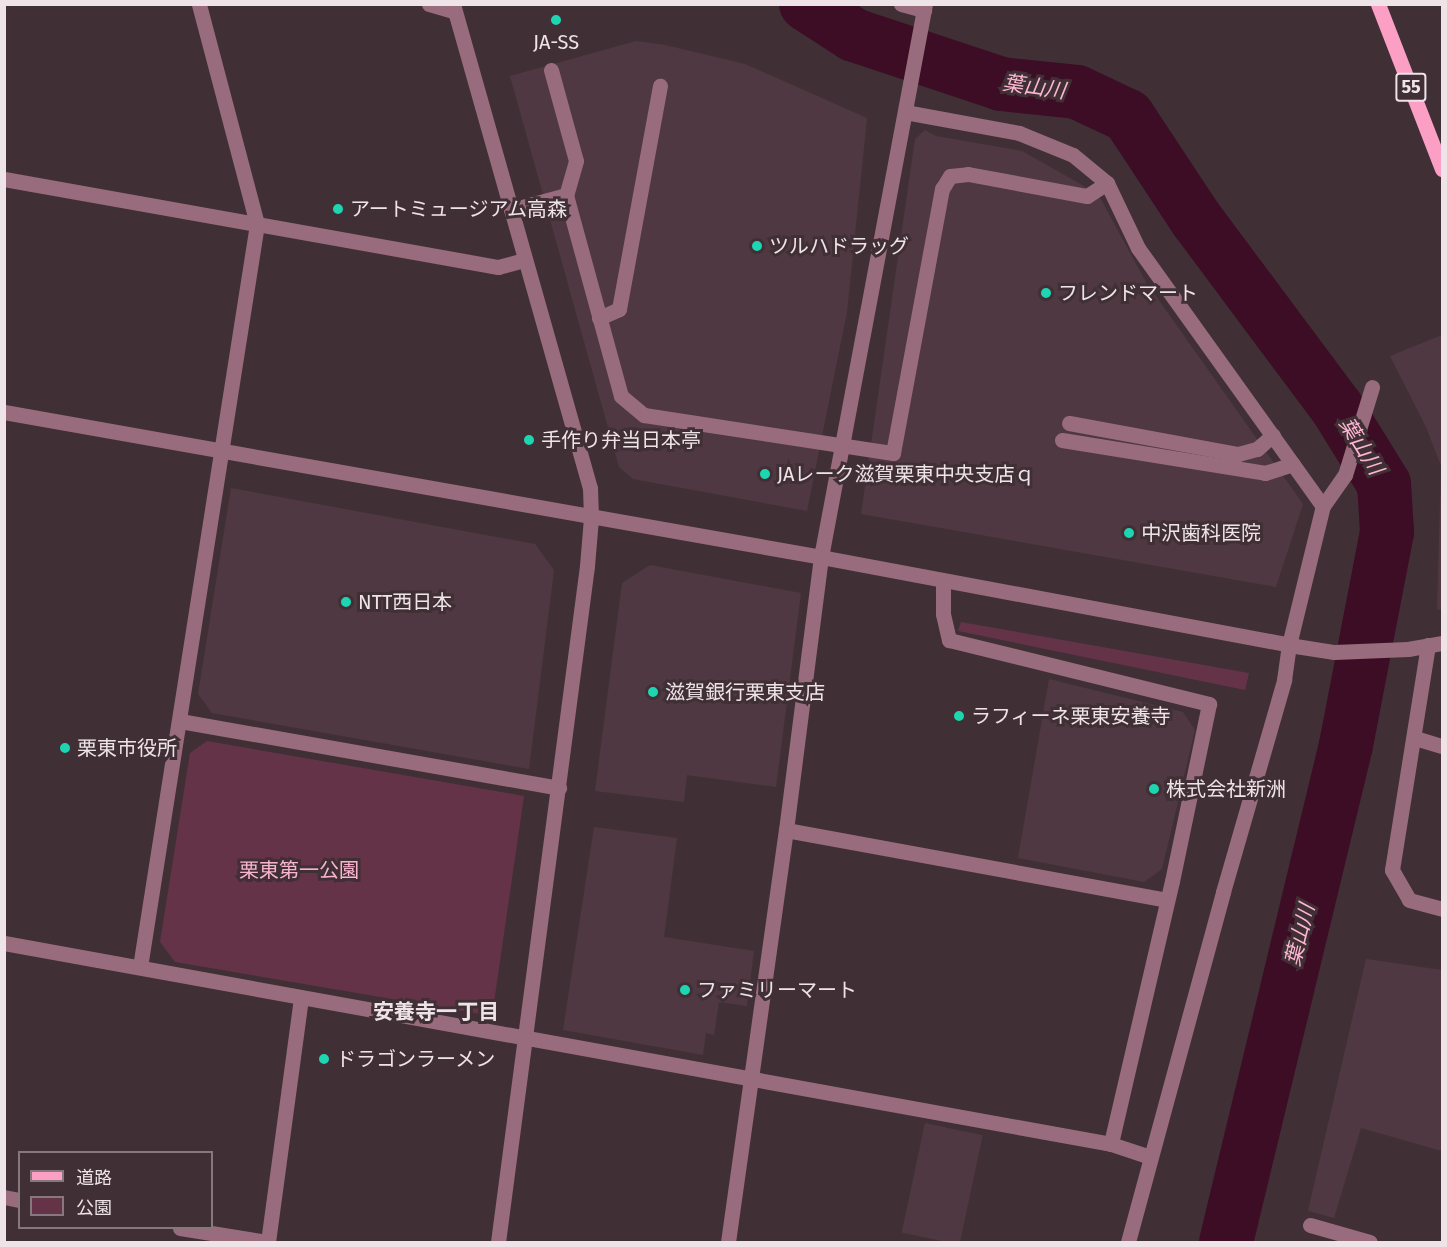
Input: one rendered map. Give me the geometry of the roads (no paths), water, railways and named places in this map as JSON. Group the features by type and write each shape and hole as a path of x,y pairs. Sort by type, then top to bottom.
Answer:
{"main road":[{"name":"55","path":"1378,4 1443,169"}],"street":[{"path":"140,967 257,224 199,4"},
{"path":"429,4 453,8 590,488 591,518 586,578 498,1242"},
{"path":"728,1242 749,1079 786,830 821,557 910,92 923,12 902,4"},
{"path":"551,70 576,161 566,195 599,318 621,396 644,415 893,453 942,189 950,176 968,174 1087,196 1107,183"},
{"path":"599,318 619,309 660,86"},
{"path":"905,112 1019,133 1073,155 1107,183 1138,248 1323,506"},
{"path":"4,179 498,267 525,260"},
{"path":"511,210 566,195"},
{"path":"1128,1242 1284,680 1289,645 1323,506 1345,475 1372,387"},
{"path":"4,412 821,557 944,582 1289,645 1334,652 1408,649 1435,644 1415,738 1392,870 1409,900 1443,909"},
{"path":"1069,423 1238,454 1257,449 1273,435"},
{"path":"1062,440 1265,473 1293,464"},
{"path":"944,582 943,614 949,640 1209,704 1167,900 1110,1144"},
{"path":"180,721 559,788"},
{"path":"1415,738 1443,746"},
{"path":"786,830 1167,900"},
{"path":"4,943 1110,1144 1150,1157"},
{"path":"192,1229 267,1242 301,998"},
{"path":"1310,1225 1370,1242"}],"waterway":[{"name":"葉山川","path":"806,4 854,35 1001,84 1077,92 1128,116 1196,219 1337,408 1384,484 1387,532 1346,745 1226,1242"}],"place":[{"name":"JA-SS","path":"556,20"},
{"name":"アートミュージアム高森","path":"338,209"},
{"name":"ツルハドラッグ","path":"757,246"},
{"name":"フレンドマート","path":"1046,293"},
{"name":"手作り弁当日本亭","path":"529,440"},
{"name":"JAレーク滋賀栗東中央支店ｑ","path":"765,474"},
{"name":"中沢歯科医院","path":"1129,533"},
{"name":"NTT西日本","path":"346,602"},
{"name":"滋賀銀行栗東支店","path":"653,692"},
{"name":"ラフィーネ栗東安養寺","path":"959,716"},
{"name":"栗東市役所","path":"65,748"},
{"name":"株式会社新洲","path":"1154,789"},
{"name":"ファミリーマート","path":"685,990"},
{"name":"ドラゴンラーメン","path":"324,1059"}],"district":[{"name":"安養寺一丁目","path":"436,1012"}],"park label":[{"name":"栗東第一公園","path":"299,870"}]}
